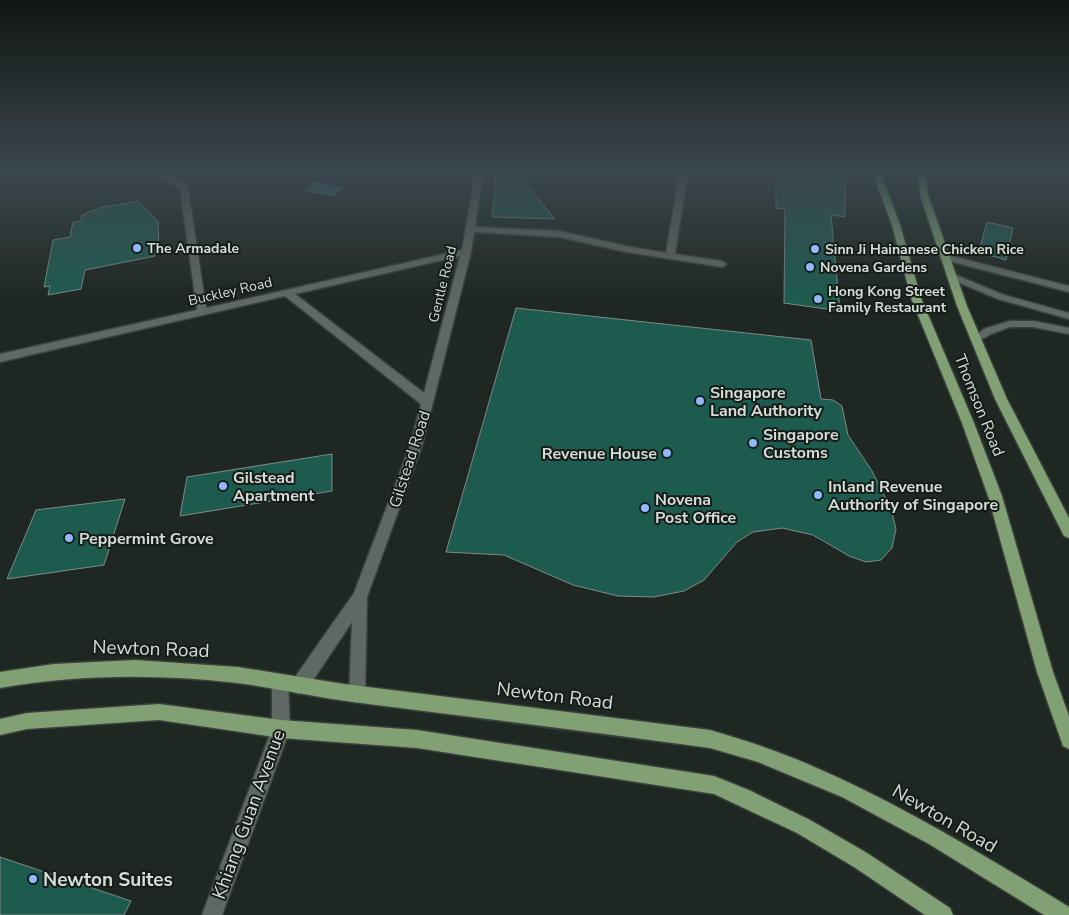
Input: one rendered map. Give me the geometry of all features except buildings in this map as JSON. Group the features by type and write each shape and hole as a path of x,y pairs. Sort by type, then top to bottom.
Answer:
{"main road":[{"name":"Thomson Road","path":"892,215 916,298 996,496 1045,672 1069,740"},
{"name":"Thomson Road","path":"930,215 951,276 1001,399 1069,532"},
{"name":"Newton Road","path":"0,680 89,668 218,673 357,695 710,739 756,751 822,778 905,819 1063,915"},
{"path":"0,727 28,721 159,712 281,730 417,739 714,785 755,800 803,826 904,888 943,915"}],"street":[{"path":"188,215 202,312"},
{"name":"Gentle Road","path":"426,402 466,252 472,215"},
{"path":"670,256 678,215"},
{"path":"469,229 559,234 670,256 722,264"},
{"name":"Buckley Road","path":"0,358 466,252"},
{"path":"944,257 1069,289"},
{"path":"951,276 993,294 1069,316"},
{"name":"Gilstead Road","path":"287,293 426,402 416,446 360,597 299,686"},
{"path":"977,339 987,330 1009,324 1023,323 1069,331"},
{"name":"Gilstead Road","path":"357,695 360,597"},
{"name":"Khiang Guan Avenue","path":"212,915 281,730 280,683"}],"place":[{"name":"The Armadale","path":"137,248"},
{"name":"Sinn Ji Hainanese Chicken Rice","path":"815,249"},
{"name":"Novena Gardens","path":"810,267"},
{"name":"Hong Kong Street Family Restaurant","path":"818,299"},
{"name":"Singapore Land Authority","path":"700,401"},
{"name":"Singapore Customs","path":"753,443"},
{"name":"Revenue House","path":"667,453"},
{"name":"Gilstead Apartment","path":"223,486"},
{"name":"Inland Revenue Authority of Singapore","path":"818,495"},
{"name":"Novena Post Office","path":"645,508"},
{"name":"Peppermint Grove","path":"69,538"},
{"name":"Newton Suites","path":"33,879"}]}
